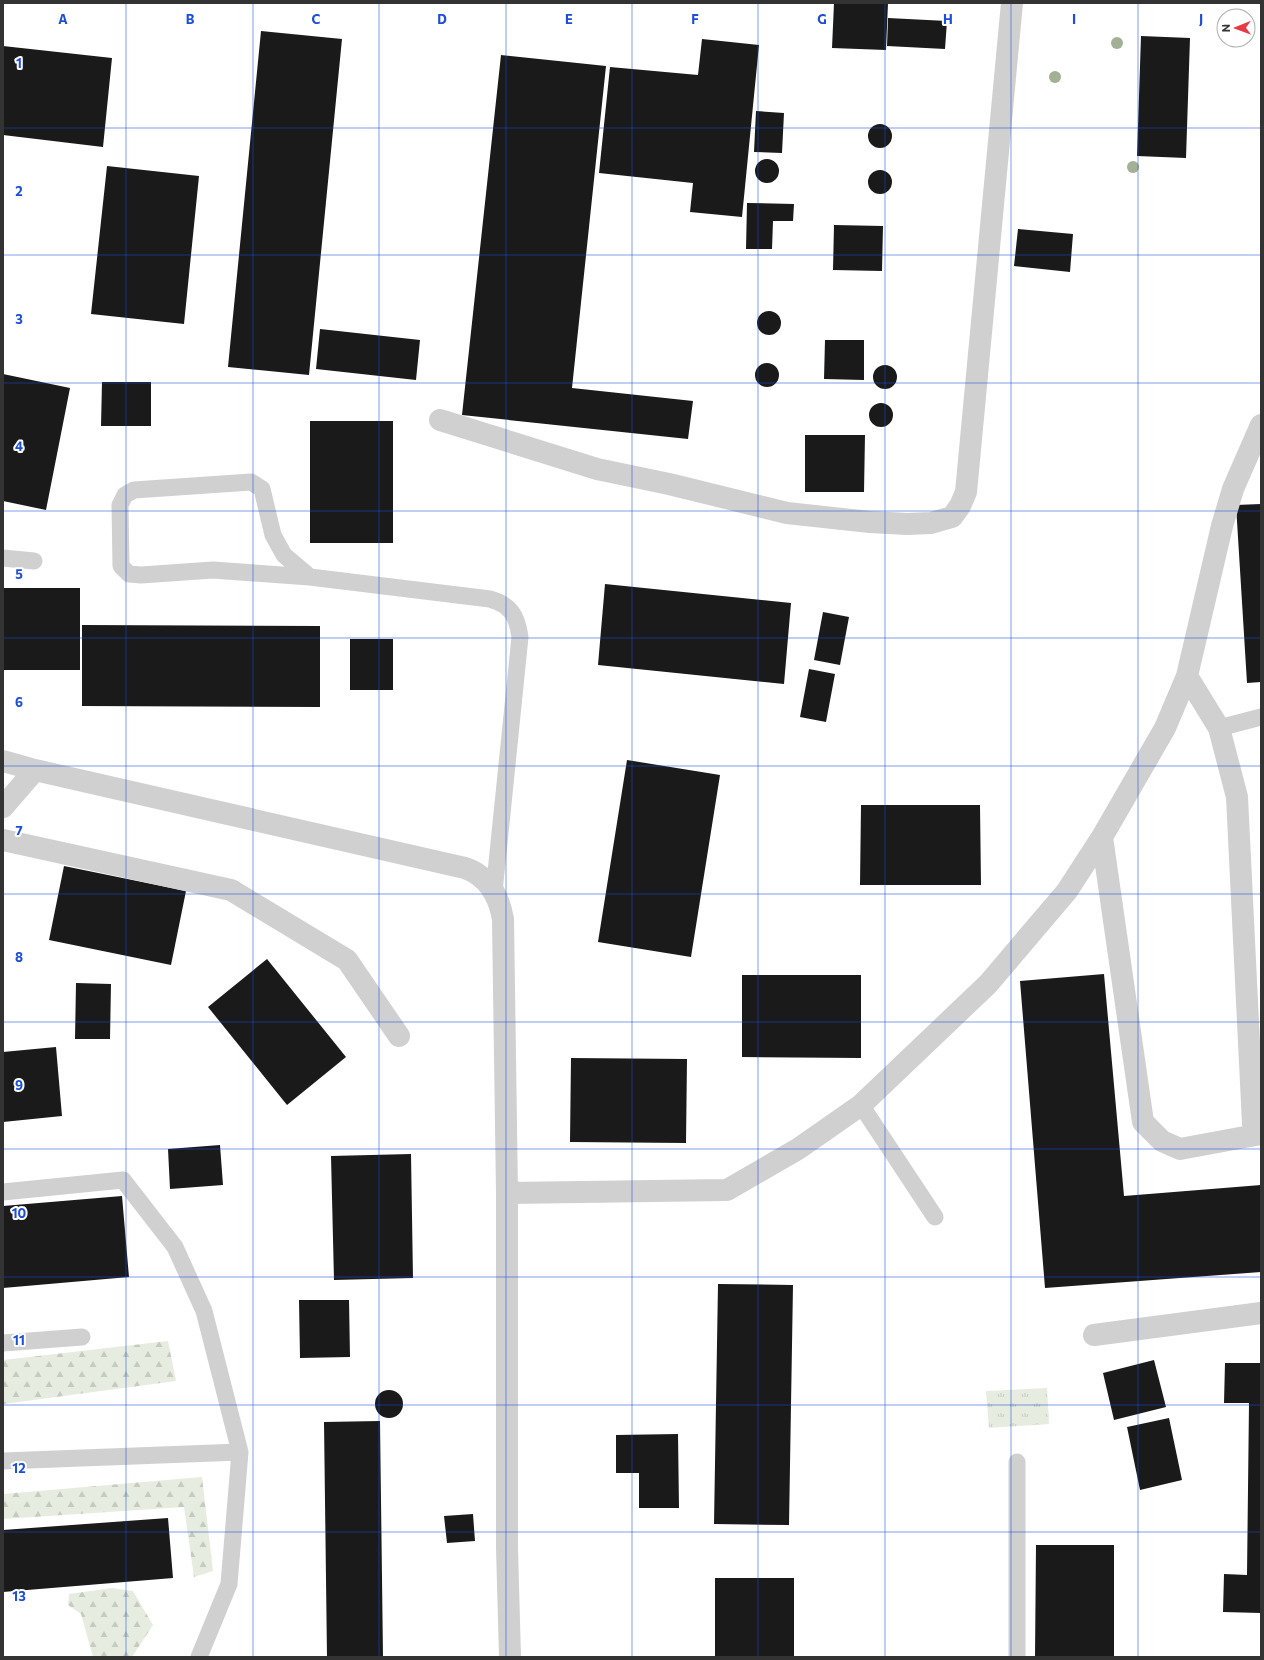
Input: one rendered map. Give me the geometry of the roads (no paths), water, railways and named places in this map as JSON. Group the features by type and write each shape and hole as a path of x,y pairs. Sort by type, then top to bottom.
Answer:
{"street":[{"path":"440,420 597,470 669,484 786,512 870,522 907,524 931,522 952,517 960,506 966,492 1012,3"},
{"path":"507,1193 727,1190 798,1149 861,1105 988,984 1067,891 1102,837 1165,728 1187,676 1222,526 1233,489 1261,425"},
{"path":"1187,676 1219,728 1236,797 1253,1124 1261,1128"},
{"path":"3,761 34,770 465,868 482,878 494,892 500,904 503,919 507,1193 507,1548 510,1657"},
{"path":"3,807 34,770"},
{"path":"1102,837 1143,1122 1162,1141 1180,1149 1261,1134"},
{"path":"3,840 231,890 347,960 399,1036"},
{"path":"1094,1335 1261,1313"}],"lane":[{"path":"310,577 284,555 273,536 262,489 251,482 134,490 125,495 120,505 121,566 129,574 141,575 213,570 310,577 490,599 507,606 514,614 520,637 494,892"},
{"path":"3,558 34,561"},
{"path":"1219,728 1261,717"},
{"path":"861,1105 935,1217"},
{"path":"3,1192 123,1180 175,1247 204,1311 240,1452 229,1584 199,1657"},
{"path":"3,1343 82,1337"},
{"path":"3,1461 240,1452"},
{"path":"1017,1462 1017,1657"}]}
